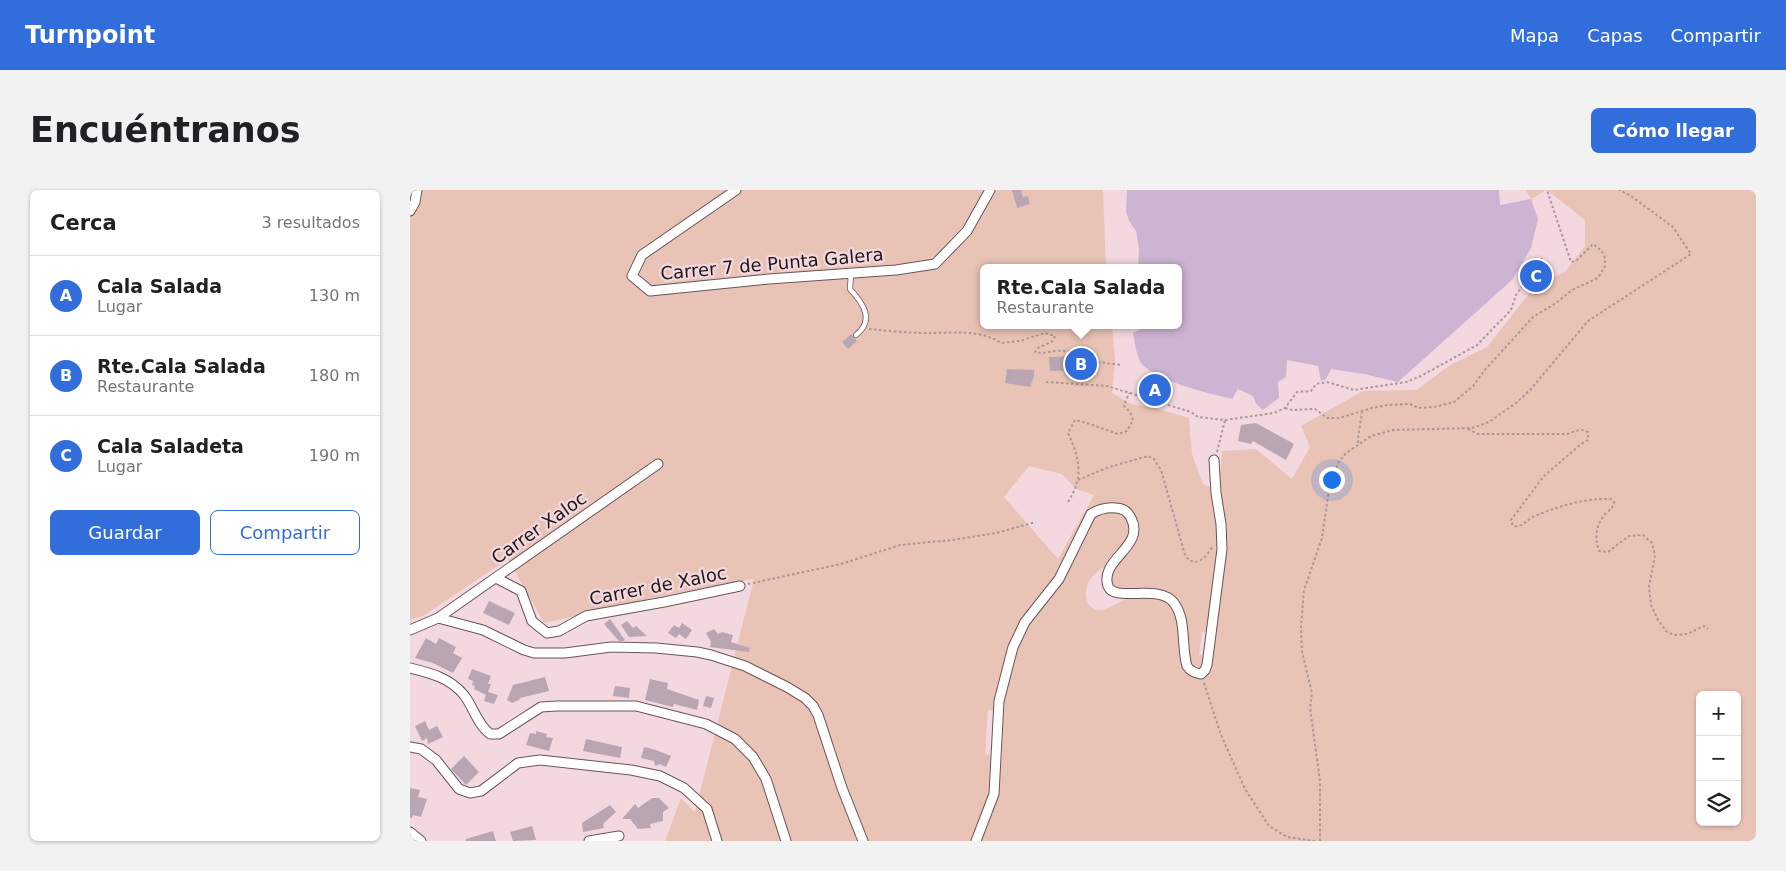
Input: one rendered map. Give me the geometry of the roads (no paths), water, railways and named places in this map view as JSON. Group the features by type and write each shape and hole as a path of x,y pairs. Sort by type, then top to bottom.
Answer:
{"street":[{"path":"410,211 415,202 416,190"},
{"name":"Carrer 7 de Punta Galera","path":"736,190 642,255 632,276 650,291 769,279 896,270 935,264 967,231 990,190"},
{"path":"976,841 994,794 999,701 1013,648 1025,622 1059,579 1091,514 1100,509 1114,508 1127,512 1131,517 1134,531 1129,545 1116,559 1110,569 1107,587 1118,594 1138,592 1164,595 1173,601 1181,622 1186,666 1193,672 1201,674 1205,670 1222,549 1214,460"},
{"name":"Carrer Xaloc","path":"410,630 438,618 658,464"},
{"name":"Carrer de Xaloc","path":"496,578 521,591 532,621 547,633 559,631 586,616 740,586"},
{"path":"438,618 483,630 534,653 565,653 611,647 656,648 697,652 745,666 787,687 805,698 813,706 818,716 842,788 863,841"},
{"path":"410,668 441,676 458,690 464,695 483,728 490,734 499,734 541,707 557,706 636,706 706,724 735,739 753,757 766,779 786,841"},
{"path":"410,746 421,749 436,760 459,789 470,793 481,791 518,763 540,760 632,770 660,776 684,788 706,809 718,841"},
{"path":"410,832 421,841"},
{"path":"589,841 619,836"}],"lane":[{"path":"851,273 850,289 863,307 866,317 864,328 856,335"}],"place":[{"name":"Cala Saladeta","path":"1536,276"},
{"name":"Rte.Cala Salada","path":"1081,364"},
{"name":"Cala Salada","path":"1155,390"}]}
